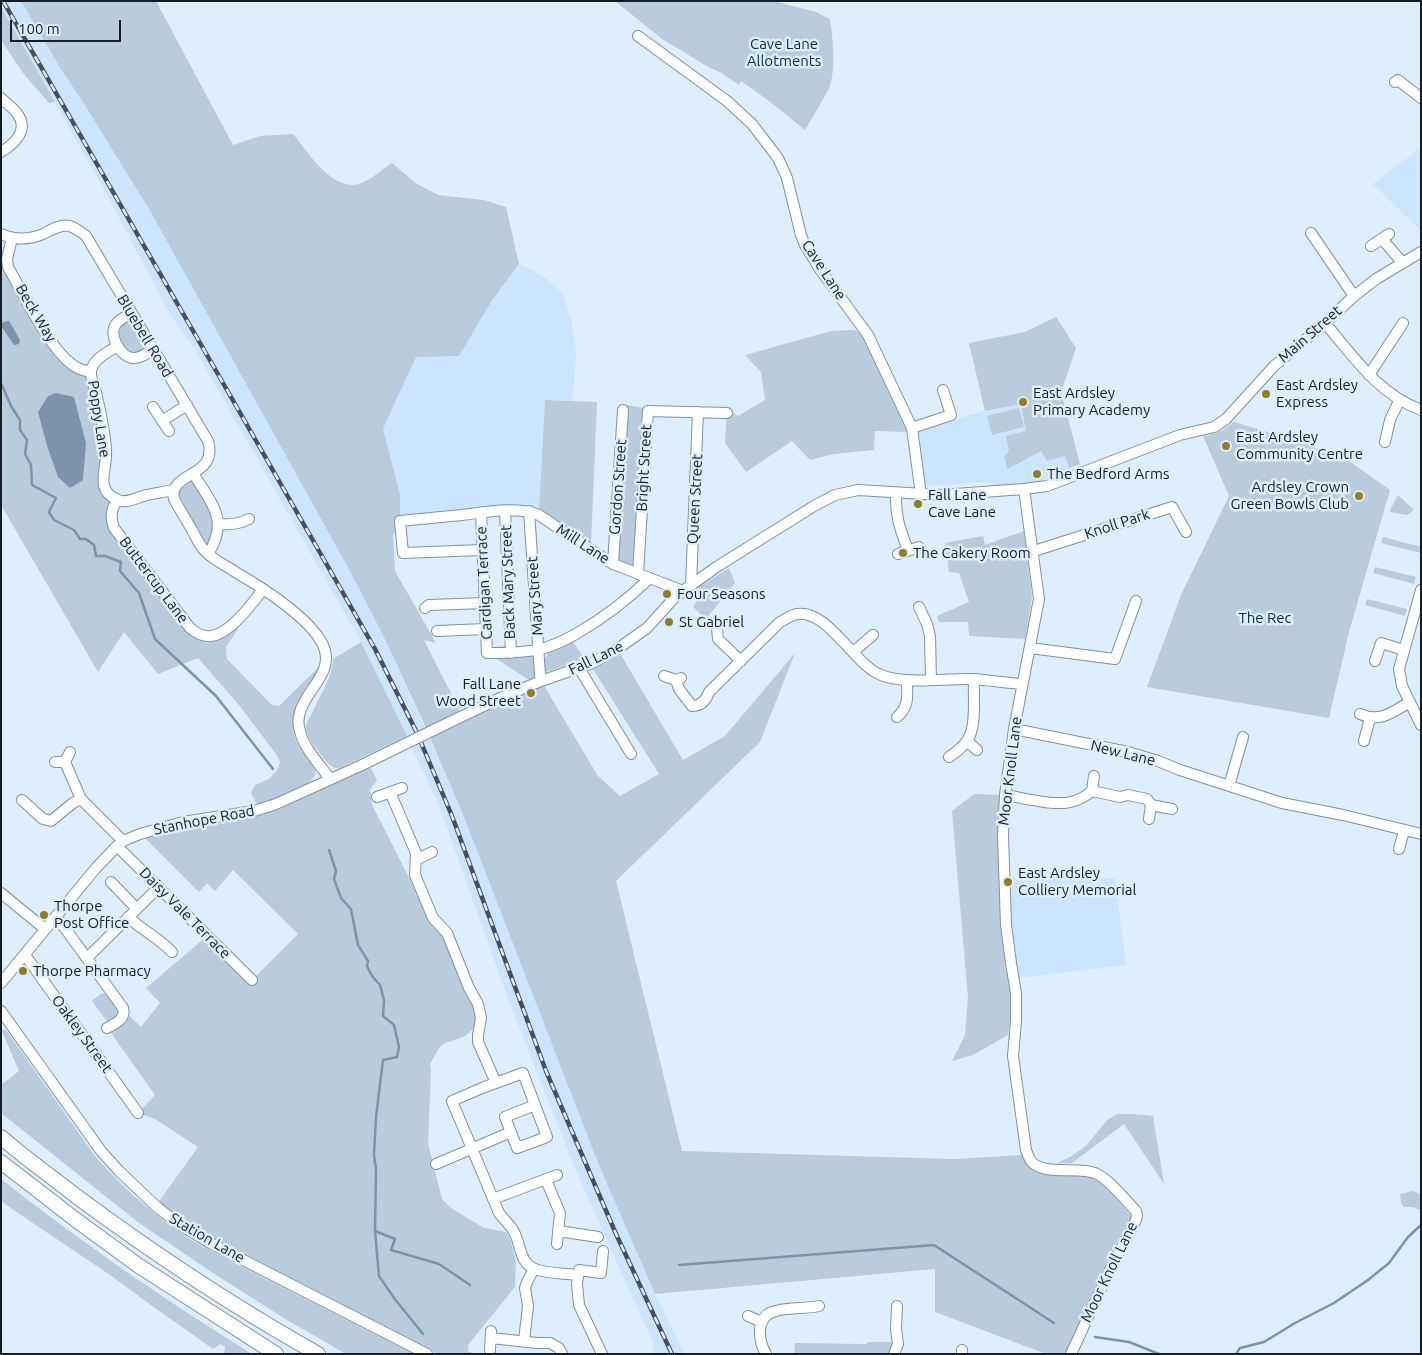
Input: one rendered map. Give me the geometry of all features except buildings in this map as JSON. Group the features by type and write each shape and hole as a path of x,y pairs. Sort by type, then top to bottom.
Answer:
{"highway":[{"path":"1,1129 64,1186"},
{"path":"1,1137 136,1240 224,1297 318,1354"},
{"path":"1,1162 139,1266 276,1354"}],"street":[{"name":"Cave Lane","path":"638,36 727,101 752,124 778,158 787,178 805,245 819,268 868,335 912,428 921,494"},
{"path":"1395,82 1398,80 1421,98"},
{"path":"1,98 16,112 21,129 16,142 1,152"},
{"name":"Bluebell Road","path":"12,238 29,238 65,225 71,226 86,236 205,436 210,447 210,454 205,465 197,471"},
{"path":"1311,233 1354,296"},
{"path":"1,234 12,238"},
{"path":"1371,246 1386,236 1402,262"},
{"name":"Beck Way","path":"12,238 7,259 8,266 46,333 69,363 81,370 91,372"},
{"name":"Main Street","path":"921,494 956,494 1047,486 1180,435 1214,427 1226,419 1274,366 1354,296 1376,279 1421,252"},
{"path":"132,313 114,326 113,336 118,346 130,358 141,356 154,349"},
{"path":"1325,323 1379,385 1399,401 1420,409"},
{"path":"1369,375 1403,323"},
{"name":"Poppy Lane","path":"117,500 107,493 102,480 106,466 106,449 91,372 96,361 118,346"},
{"path":"912,428 951,415 943,390"},
{"path":"1385,442 1390,420 1399,401"},
{"path":"162,421 187,405"},
{"path":"153,406 169,431"},
{"name":"Gordon Street","path":"613,564 623,410"},
{"name":"Bright Street","path":"638,574 648,411 727,413"},
{"name":"Queen Street","path":"687,588 698,412"},
{"path":"117,500 126,502 143,496 173,490 179,482 197,471 215,510 219,524 213,546 208,554"},
{"name":"Moor Knoll Lane","path":"1024,489 1034,551 1039,599 1014,730 1005,795 1003,836 1006,925 1017,1002 1013,1056 1026,1150 1030,1160 1045,1169 1096,1173 1104,1178 1128,1202 1137,1215 1071,1354"},
{"path":"173,490 174,500 204,550 263,589 301,618 313,629 323,644 326,654 325,664 322,673 300,711 298,722 304,742 330,779"},
{"name":"Fall Lane","path":"362,764 500,698 541,680 579,668 616,650 647,628 675,597 687,588 718,566 835,494 858,490 921,494"},
{"path":"896,493 896,509 908,550"},
{"name":"Buttercup Lane","path":"117,500 111,514 114,528 190,628 196,633 202,636 220,634 229,628 253,603 263,589"},
{"name":"Knoll Park","path":"1034,551 1172,507 1186,532"},
{"name":"Mill Lane","path":"482,550 403,553 400,521 505,511 529,512 539,516 613,564 650,578 687,588"},
{"name":"Back Mary Street","path":"505,511 511,653"},
{"name":"Mary Street","path":"529,512 541,680"},
{"name":"Cardigan Terrace","path":"480,513 487,653 511,653"},
{"path":"219,524 229,525 249,519"},
{"path":"898,554 918,547"},
{"path":"511,653 551,647 570,638 621,605 650,578"},
{"path":"1421,590 1399,669 1402,686 1421,725"},
{"path":"1030,648 1115,660 1136,601"},
{"path":"425,608 429,605 485,603"},
{"path":"919,607 930,623 931,680"},
{"path":"664,676 679,679 679,689 690,710 702,703 706,699 708,692 780,622 798,614 808,614 828,626 870,669 881,675 907,680 974,679 1022,684"},
{"path":"717,628 718,640 741,661"},
{"path":"437,631 486,629"},
{"path":"1410,630 1421,633"},
{"path":"853,652 872,635"},
{"path":"709,645 718,640"},
{"path":"1375,661 1381,643 1404,650"},
{"path":"579,668 631,754"},
{"path":"949,757 967,741 973,722 974,679"},
{"path":"897,716 906,707 907,680"},
{"path":"1364,741 1365,716 1384,716 1410,702"},
{"name":"New Lane","path":"1014,730 1128,752 1282,803 1343,815 1421,834"},
{"path":"1229,786 1243,737"},
{"path":"967,741 977,750"},
{"path":"22,800 43,819 51,821 73,803 81,799 63,759"},
{"name":"Stanhope Road","path":"1,983 96,868 120,843 140,834 182,822 254,811 276,804 362,764"},
{"path":"1092,791 1094,776"},
{"path":"377,797 402,788"},
{"path":"1005,795 1045,802 1070,802 1082,798 1092,791 1120,797 1128,795 1147,799 1152,805 1172,809"},
{"path":"390,792 416,853 415,875 433,918 447,933 469,988 478,1004 481,1018 478,1042 496,1083"},
{"name":"Daisy Vale Terrace","path":"81,799 159,887 252,980"},
{"path":"1149,819 1152,805"},
{"path":"1399,849 1404,831"},
{"path":"416,858 432,852"},
{"path":"111,882 136,909"},
{"path":"87,958 159,887"},
{"path":"1,892 45,929"},
{"path":"56,916 123,1008 125,1013 123,1018 107,1028"},
{"path":"128,917 162,942 172,952"},
{"name":"Oakley Street","path":"25,955 138,1113"},
{"name":"Station Lane","path":"1,1011 93,1141 120,1171 158,1208 182,1226 212,1244 427,1354"},
{"path":"535,1105 505,1117 517,1148 547,1137 535,1105 523,1073 452,1101 499,1213 516,1234 522,1256 529,1266 534,1269 600,1273 603,1251"},
{"path":"436,1164 511,1132"},
{"path":"493,1199 558,1175"},
{"path":"546,1180 560,1213 557,1244"},
{"path":"558,1231 598,1237"},
{"path":"524,1341 528,1306 526,1288 534,1269"},
{"path":"578,1272 579,1306 602,1354"},
{"path":"766,1354 759,1330 764,1318 775,1311 819,1306"},
{"path":"894,1354 898,1344 896,1329 897,1306"},
{"path":"748,1316 762,1322"},
{"path":"490,1350 491,1334 524,1341 550,1343 564,1353"}],"shaded area":[{"path":"1,1 21,1 62,71 149,209 352,575 384,637 462,812 598,1163 655,1294 685,1354 654,1354 652,1352 653,1342 574,1166 507,996 439,805 361,642 197,353 169,313 111,202 1,7"},
{"path":"1418,150 1421,153 1421,231 1373,184"},
{"path":"519,264 546,278 563,294 571,320 576,353 573,401 545,400 539,510 400,521 383,429 416,357 491,302"},
{"name":"East Ardsley Primary Academy","path":"1056,317 1076,348 1061,392 1080,464 1034,484 992,486 991,482 926,486 923,479 918,430 985,411 969,343 1025,332"},
{"path":"9,321 20,340 19,344 14,345 1,326 3,322"},
{"path":"56,393 74,397 86,443 83,480 70,488 58,477 38,412 48,396"},
{"path":"1010,878 1115,878 1126,965 1018,978 1011,931"}],"green space":[{"path":"21,1 156,1 233,145 260,136 293,134 313,160 339,182 349,185 359,184 392,163 417,184 438,195 484,200 506,207 519,264 491,302 459,356 416,357 383,429 400,495 400,521 393,535 395,571 436,643 424,640 460,711 426,728 384,637 352,575 149,209 62,71"},
{"name":"Cave Lane Allotments","path":"615,1 774,1 816,12 830,19 833,45 833,73 829,89 805,130 741,81 739,85 662,39"},
{"path":"1,7 55,102 49,103 23,73 1,40"},
{"path":"1,241 3,247 3,268 41,333 60,359 70,369 86,377 93,397 103,451 105,496 110,503 108,514 189,633 208,643 223,637 234,626 238,629 226,647 227,659 272,705 279,706 319,667 299,702 293,725 296,739 315,769 315,775 310,781 293,792 257,805 251,793 255,785 269,779 278,769 280,762 238,704 198,658 158,674 124,632 98,672 1,505"},
{"name":"East Ardsley Primary Academy","path":"1056,317 1076,348 1061,392 1080,464 1069,468 1065,456 1047,461 1041,451 1008,469 1004,458 1009,451 1006,436 1026,431 1021,404 985,411 969,343 1025,332"},
{"path":"129,320 146,349 138,354 129,353 119,340 118,332 120,328"},
{"path":"853,330 868,335 912,428 906,432 875,431 874,450 834,454 810,460 792,441 746,472 725,443 726,408 738,416 765,400 761,372 745,355 831,331"},
{"path":"545,400 597,402 591,543 539,510"},
{"path":"627,405 644,408 634,567 619,560"},
{"path":"1019,408 1024,427 992,435 987,416"},
{"name":"The Rec","path":"1234,422 1294,440 1349,461 1390,490 1349,632 1329,718 1147,687 1181,595 1229,496 1203,436 1220,431"},
{"path":"194,479 215,520 213,536 208,545 179,496 181,487"},
{"path":"1398,495 1414,510 1407,515 1389,512"},
{"path":"1024,531 1032,597 1025,639 969,636 968,622 939,622 937,616 969,602 959,573 949,572 945,543 983,536 985,545"},
{"path":"1383,537 1421,547 1421,553 1381,543"},
{"path":"1375,567 1416,577 1414,584 1373,573"},
{"path":"729,568 735,583 706,619 693,607 701,595 697,588"},
{"path":"1367,599 1407,609 1405,616 1365,605"},
{"path":"570,638 585,659 546,672 544,659 551,649"},
{"path":"361,642 407,736 338,769 326,762 314,746 307,734 306,725 328,680 333,659"},
{"path":"795,653 760,742 616,881 682,1151 954,1159 1023,1155 1029,1165 1043,1173 1081,1176 1096,1180 1110,1191 1132,1216 1105,1267 1066,1354 1046,1354 935,1312 935,1269 655,1294 598,1163 462,812 430,738 543,684 598,776 620,796 659,774 593,669 621,655 683,760 725,736"},
{"path":"534,655 534,677 529,680 492,656"},
{"path":"370,766 377,780 370,790 372,805 421,901 427,918 441,931 476,1013 474,1028 465,1036 443,1044 430,1064 428,1143 442,1199 451,1208 484,1228 506,1232 516,1260 515,1287 468,1345 468,1351 474,1354 438,1354 202,1232 180,1219 160,1203 160,1200 198,1147 155,1119 138,1113 155,1095 111,1033 125,1023 130,1016 141,1027 160,1003 146,988 207,936 252,980 298,934 233,870 215,891 207,883 199,892 144,837 280,809"},
{"path":"974,794 1001,795 999,814 1000,877 1003,945 1010,987 1010,1023 1008,1035 973,1055 952,1061 965,1035 968,998 952,811"},
{"path":"102,993 107,994 121,1013 108,1023 92,1001"},
{"path":"1,1029 6,1030 95,1156 118,1181 155,1214 196,1243 413,1354 346,1354 287,1320 139,1223 1,1113 1,1085 19,1071"},
{"path":"1118,1114 1153,1116 1164,1184 1124,1124 1072,1163 1057,1163 1086,1146 1107,1120"},
{"path":"1,1179 124,1270 252,1354 224,1354 225,1347 221,1344 213,1349 113,1277 15,1211 1,1201"},
{"path":"1412,1191 1421,1194 1421,1210 1404,1207 1401,1203 1400,1194"},
{"path":"868,1342 892,1342 893,1344 889,1354 794,1354 795,1343 866,1344"}],"waterway":[{"path":"1,383 11,406 20,420 20,430 27,440 25,454 31,465 32,485 56,498 49,512 54,520 74,530 80,539 86,539 94,545 96,556 105,556 121,562 120,571 139,593 155,639 216,696 273,769"},
{"path":"329,850 336,871 334,879 341,898 351,909 358,945 368,961 367,966 372,976 380,985 384,1000 383,1016 394,1025 399,1047 397,1057 383,1060 376,1117 374,1155 376,1169 375,1231 379,1276 423,1334"},
{"path":"1236,1354 1240,1348 1264,1342 1295,1323 1334,1303 1368,1280 1389,1263 1408,1237 1421,1225"},
{"path":"375,1231 395,1239 391,1250 439,1264 470,1285"},
{"path":"679,1265 934,1245 1054,1323"},
{"path":"1095,1337 1129,1342 1159,1354"}],"railway":[{"path":"3,1 375,649 417,733 452,816 546,1071 616,1234 672,1354"}],"place":[{"name":"East Ardsley Express","path":"1266,394"},
{"name":"East Ardsley Primary Academy","path":"1023,402"},
{"name":"East Ardsley Community Centre","path":"1226,446"},
{"name":"The Bedford Arms","path":"1037,474"},
{"name":"Ardsley Crown Green Bowls Club","path":"1359,496"},
{"name":"Fall Lane Cave Lane","path":"918,504"},
{"name":"The Cakery Room","path":"903,553"},
{"name":"Four Seasons","path":"667,594"},
{"name":"St Gabriel","path":"669,622"},
{"name":"Fall Lane Wood Street","path":"531,693"},
{"name":"East Ardsley Colliery Memorial","path":"1008,882"},
{"name":"Thorpe Post Office","path":"44,915"},
{"name":"Thorpe Pharmacy","path":"23,971"}]}
